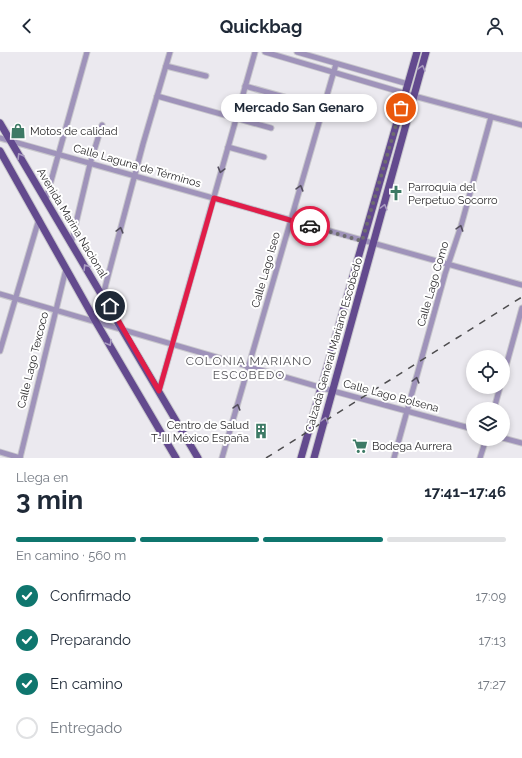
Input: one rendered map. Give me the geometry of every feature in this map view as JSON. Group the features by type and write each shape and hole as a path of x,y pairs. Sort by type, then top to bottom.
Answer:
{"main road":[{"name":"Calzada General Mariano Escobedo","path":"301,458 417,52"},
{"name":"Calzada General Mariano Escobedo","path":"314,458 426,52"},
{"name":"Avenida Marina Nacional","path":"0,123 46,199 71,244 124,330 198,458"},
{"path":"0,150 67,267 96,322 176,458"}],"street":[{"path":"46,199 87,52"},
{"path":"103,295 170,52"},
{"path":"159,391 255,52"},
{"path":"264,52 414,96 522,125"},
{"path":"295,61 297,52 408,84"},
{"name":"Calle Lago Iseo","path":"222,458 336,64"},
{"path":"166,66 206,76"},
{"path":"361,80 363,71"},
{"path":"245,86 324,108"},
{"path":"157,96 271,128"},
{"name":"Calle Lago Como","path":"394,458 491,117"},
{"path":"71,244 90,164 102,124"},
{"name":"Calle Laguna de Términos","path":"0,138 522,285"},
{"path":"228,147 264,157"},
{"path":"0,350 39,219"},
{"name":"Calle Lago Texcoco","path":"20,458 67,267"},
{"name":"Calle Lago Bolsena","path":"0,294 333,391 466,427"},
{"path":"510,352 522,308"},
{"path":"510,440 522,443"},
{"path":"480,458 484,446"},
{"path":"0,452 20,458"}],"railway":[{"path":"266,458 522,297"}],"way so far":[{"path":"310,226 362,241 401,108"}],"place":[{"name":"Mercado San Genaro","path":"401,108"},
{"name":"Motos de calidad","path":"18,131"},
{"name":"Parroquia del Perpetuo Socorro","path":"396,193"},
{"name":"Centro de Salud T-III México España","path":"261,431"},
{"name":"Bodega Aurrera","path":"360,446"}],"district":[{"name":"COLONIA MARIANO ESCOBEDO","path":"249,368"}],"route":[{"path":"110,306 159,391 214,198 310,226"}]}
